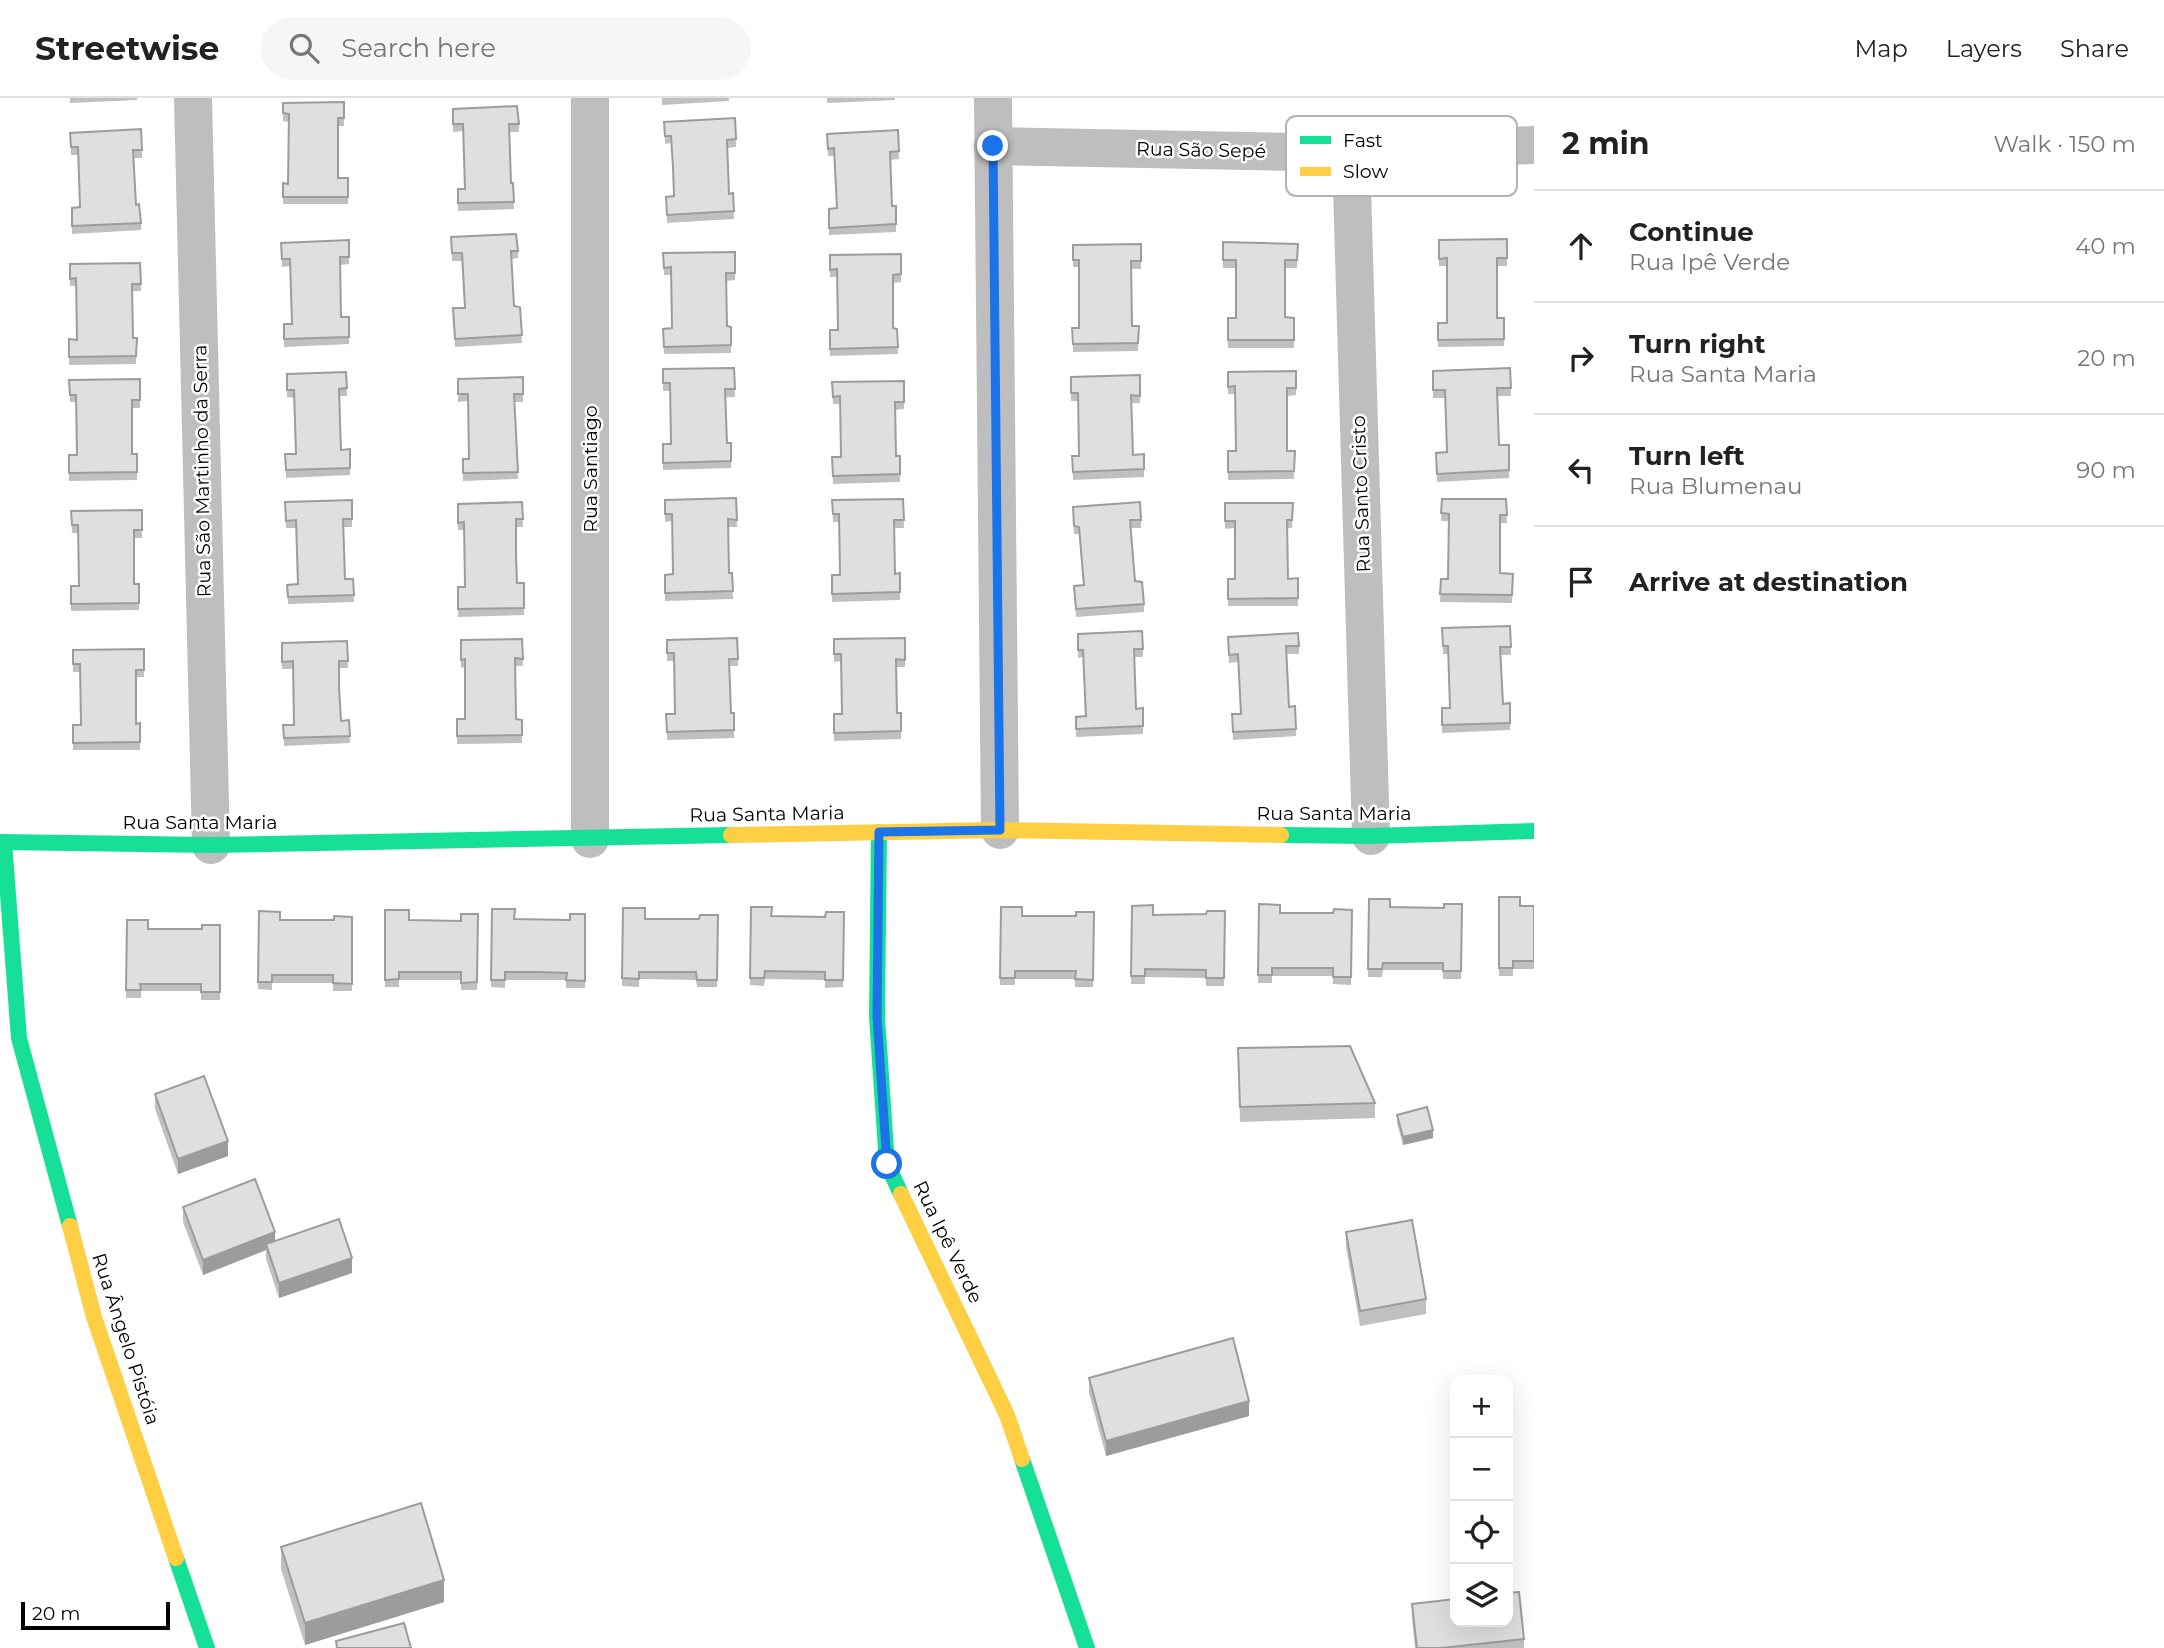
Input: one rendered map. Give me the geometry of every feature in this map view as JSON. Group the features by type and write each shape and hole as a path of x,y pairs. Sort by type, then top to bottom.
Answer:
{"street":[{"name":"Rua São Martinho da Serra","path":"193,98 211,845"},
{"name":"Rua Santiago","path":"590,98 590,839"},
{"path":"993,98 1000,830"},
{"name":"Rua São Sepé","path":"993,146 1286,152"},
{"name":"Rua Santo Cristo","path":"1352,196 1371,836"},
{"name":"Rua Santa Maria","path":"2,842 211,845 1000,830 1371,836 1534,831"},
{"name":"Rua Ipê Verde","path":"879,832 877,1017 887,1164 1007,1415 1087,1648"},
{"name":"Rua Ângelo Pistóia","path":"2,842 19,1038 94,1317 207,1648"}],"building":[{"path":"344,102 344,118 338,118 338,178 348,178 348,197 283,197 283,183 288,184 289,114 283,113 283,103"},
{"path":"517,106 519,124 509,124 514,202 458,203 458,189 465,189 463,124 453,124 453,109"},
{"path":"735,118 736,139 727,140 729,194 733,193 734,211 667,215 666,197 674,196 671,136 665,136 664,122"},
{"path":"141,129 142,150 133,150 136,205 139,204 141,223 72,226 72,208 80,207 78,147 71,147 70,133"},
{"path":"898,130 899,151 890,152 892,206 896,206 896,224 829,228 829,209 837,208 834,148 828,149 827,134"},
{"path":"516,234 518,251 511,251 514,306 520,307 522,335 455,339 453,308 465,308 462,253 452,253 451,237"},
{"path":"1507,239 1507,258 1497,258 1497,318 1504,318 1504,339 1438,340 1438,323 1447,323 1447,258 1439,259 1439,240"},
{"path":"349,240 349,257 340,257 341,317 349,317 349,337 284,339 284,324 292,324 290,259 282,259 281,243"},
{"path":"1223,242 1298,244 1297,260 1285,260 1285,317 1294,318 1294,340 1228,340 1228,318 1236,318 1236,260 1223,260"},
{"path":"1141,244 1141,261 1131,261 1132,326 1139,326 1138,343 1073,344 1072,328 1079,328 1079,260 1073,260 1073,245"},
{"path":"735,252 735,273 726,273 727,326 731,327 731,345 664,347 663,329 672,328 671,267 664,268 663,253"},
{"path":"901,254 901,274 893,275 893,328 897,329 898,347 830,349 830,330 838,330 837,269 830,270 830,255"},
{"path":"140,263 141,284 132,284 136,356 69,357 69,339 77,340 76,278 70,279 70,264"},
{"path":"734,368 735,389 725,389 727,443 731,443 731,461 663,463 663,444 671,444 670,383 663,383 663,369"},
{"path":"1510,368 1511,388 1497,388 1499,445 1509,445 1509,470 1437,474 1436,453 1447,452 1445,390 1433,390 1433,371"},
{"path":"1296,371 1296,388 1287,388 1287,451 1295,451 1294,471 1228,472 1228,451 1236,451 1235,386 1228,387 1228,372"},
{"path":"346,372 347,388 339,389 341,450 350,449 350,468 286,470 285,454 296,454 294,390 287,390 287,374"},
{"path":"1140,375 1140,396 1131,395 1133,455 1144,454 1144,469 1073,472 1072,456 1079,456 1078,393 1071,393 1071,377"},
{"path":"523,377 523,394 514,394 518,472 463,473 463,459 469,459 468,394 458,394 458,379"},
{"path":"140,379 140,400 132,400 132,454 137,454 137,472 69,473 69,455 77,455 76,395 70,395 69,380"},
{"path":"904,381 904,402 895,402 896,456 900,456 900,474 833,476 832,457 841,457 840,396 833,397 832,382"},
{"path":"736,498 737,520 728,519 729,573 732,573 733,591 665,593 665,575 673,574 672,514 665,514 665,500"},
{"path":"903,499 904,520 894,520 895,574 900,573 900,592 832,594 832,575 840,575 839,514 833,514 832,500"},
{"path":"1442,499 1506,499 1507,515 1500,515 1500,573 1513,574 1512,595 1440,594 1441,579 1448,579 1449,514 1441,513"},
{"path":"352,500 352,519 343,519 345,579 353,579 354,595 288,597 287,585 298,584 296,520 286,521 285,502"},
{"path":"522,502 523,519 516,519 516,555 517,583 524,583 524,608 458,609 458,587 465,587 464,522 458,523 458,504"},
{"path":"1140,502 1141,520 1130,520 1135,581 1142,582 1144,604 1076,609 1074,586 1084,585 1079,527 1074,526 1073,507"},
{"path":"1225,503 1293,503 1292,520 1287,520 1288,579 1298,578 1298,598 1228,599 1228,579 1235,579 1235,521 1225,521"},
{"path":"142,510 142,530 134,530 134,584 139,584 139,603 71,604 71,586 79,586 78,525 72,525 71,511"},
{"path":"1510,626 1511,647 1500,647 1503,704 1510,703 1510,723 1442,725 1442,708 1450,708 1448,646 1443,646 1442,628"},
{"path":"1142,631 1143,649 1134,649 1136,709 1143,708 1143,726 1076,729 1076,717 1086,716 1083,650 1078,650 1078,634"},
{"path":"1298,633 1299,646 1286,646 1289,707 1295,706 1296,729 1233,732 1232,714 1241,714 1238,654 1229,655 1228,637"},
{"path":"737,638 738,659 729,659 734,730 667,732 666,714 675,714 674,653 667,653 667,640"},
{"path":"905,638 905,660 896,659 897,713 901,713 901,731 834,733 834,714 842,714 841,654 834,654 834,639"},
{"path":"522,639 523,659 515,658 516,719 522,720 522,735 457,736 457,719 465,719 465,659 461,660 461,640"},
{"path":"347,641 348,661 339,661 339,687 341,721 349,720 350,736 284,738 283,725 294,725 293,661 282,662 282,643"},
{"path":"144,649 144,670 136,670 136,724 140,723 140,742 73,743 73,725 81,725 80,664 73,664 73,650"},
{"path":"1499,897 1520,897 1520,906 1534,906 1534,961 1513,961 1513,968 1499,968"},
{"path":"1369,899 1390,899 1390,907 1444,908 1444,904 1462,904 1461,971 1443,971 1443,963 1383,963 1382,969 1368,969"},
{"path":"1259,904 1280,905 1280,913 1333,913 1334,909 1352,910 1351,977 1333,977 1333,968 1272,968 1272,975 1258,975"},
{"path":"1153,905 1153,915 1225,911 1224,978 1206,978 1206,970 1145,969 1145,976 1131,976 1132,906"},
{"path":"751,907 772,907 771,916 825,917 826,912 844,912 843,980 825,980 825,972 765,971 764,978 750,978"},
{"path":"1001,907 1022,907 1022,916 1076,916 1076,912 1094,912 1093,980 1075,979 1076,971 1015,971 1015,978 1000,978"},
{"path":"623,908 645,908 645,919 699,919 700,915 718,915 717,980 697,980 696,972 639,972 639,979 622,978"},
{"path":"492,909 515,909 514,919 570,920 570,914 585,914 585,981 566,980 567,973 537,972 505,972 505,980 491,980"},
{"path":"385,910 409,910 409,920 461,921 461,914 478,914 477,982 461,983 461,972 399,972 399,979 385,980"},
{"path":"259,911 280,912 280,920 334,920 334,916 352,917 352,984 333,983 333,975 272,975 272,982 258,982"},
{"path":"127,920 148,920 148,929 202,929 202,925 220,925 220,992 201,992 201,984 140,984 141,990 126,990"},
{"path":"1350,1046 1375,1103 1240,1107 1238,1048"},
{"path":"204,1076 228,1141 178,1159 155,1094"},
{"path":"1427,1107 1433,1130 1403,1137 1397,1115"},
{"path":"255,1179 275,1232 203,1260 183,1207"},
{"path":"339,1219 352,1258 279,1283 266,1244"},
{"path":"1412,1220 1426,1299 1360,1311 1346,1232"},
{"path":"1233,1338 1249,1401 1106,1441 1089,1378"},
{"path":"421,1503 444,1580 305,1623 281,1547"},
{"path":"1519,1592 1524,1639 1417,1648 1412,1604 1450,1600 1450,1627 1513,1627 1513,1593"},
{"path":"404,1623 411,1648 337,1648 336,1641"}],"traffic: fast":[{"path":"1281,835 1371,836 1534,831"},
{"path":"879,832 877,1017 887,1164 901,1194"},
{"path":"0,842 211,845 731,835"},
{"path":"4,842 19,1038 70,1226"},
{"path":"1022,1459 1087,1648"},
{"path":"176,1558 207,1648"}],"traffic: slow":[{"path":"731,835 1000,830 1281,835"},
{"path":"901,1194 1007,1415 1022,1459"},
{"path":"70,1226 94,1317 176,1558"}],"route":[{"path":"887,1164 877,1017 879,832 1000,830 993,146"}]}
